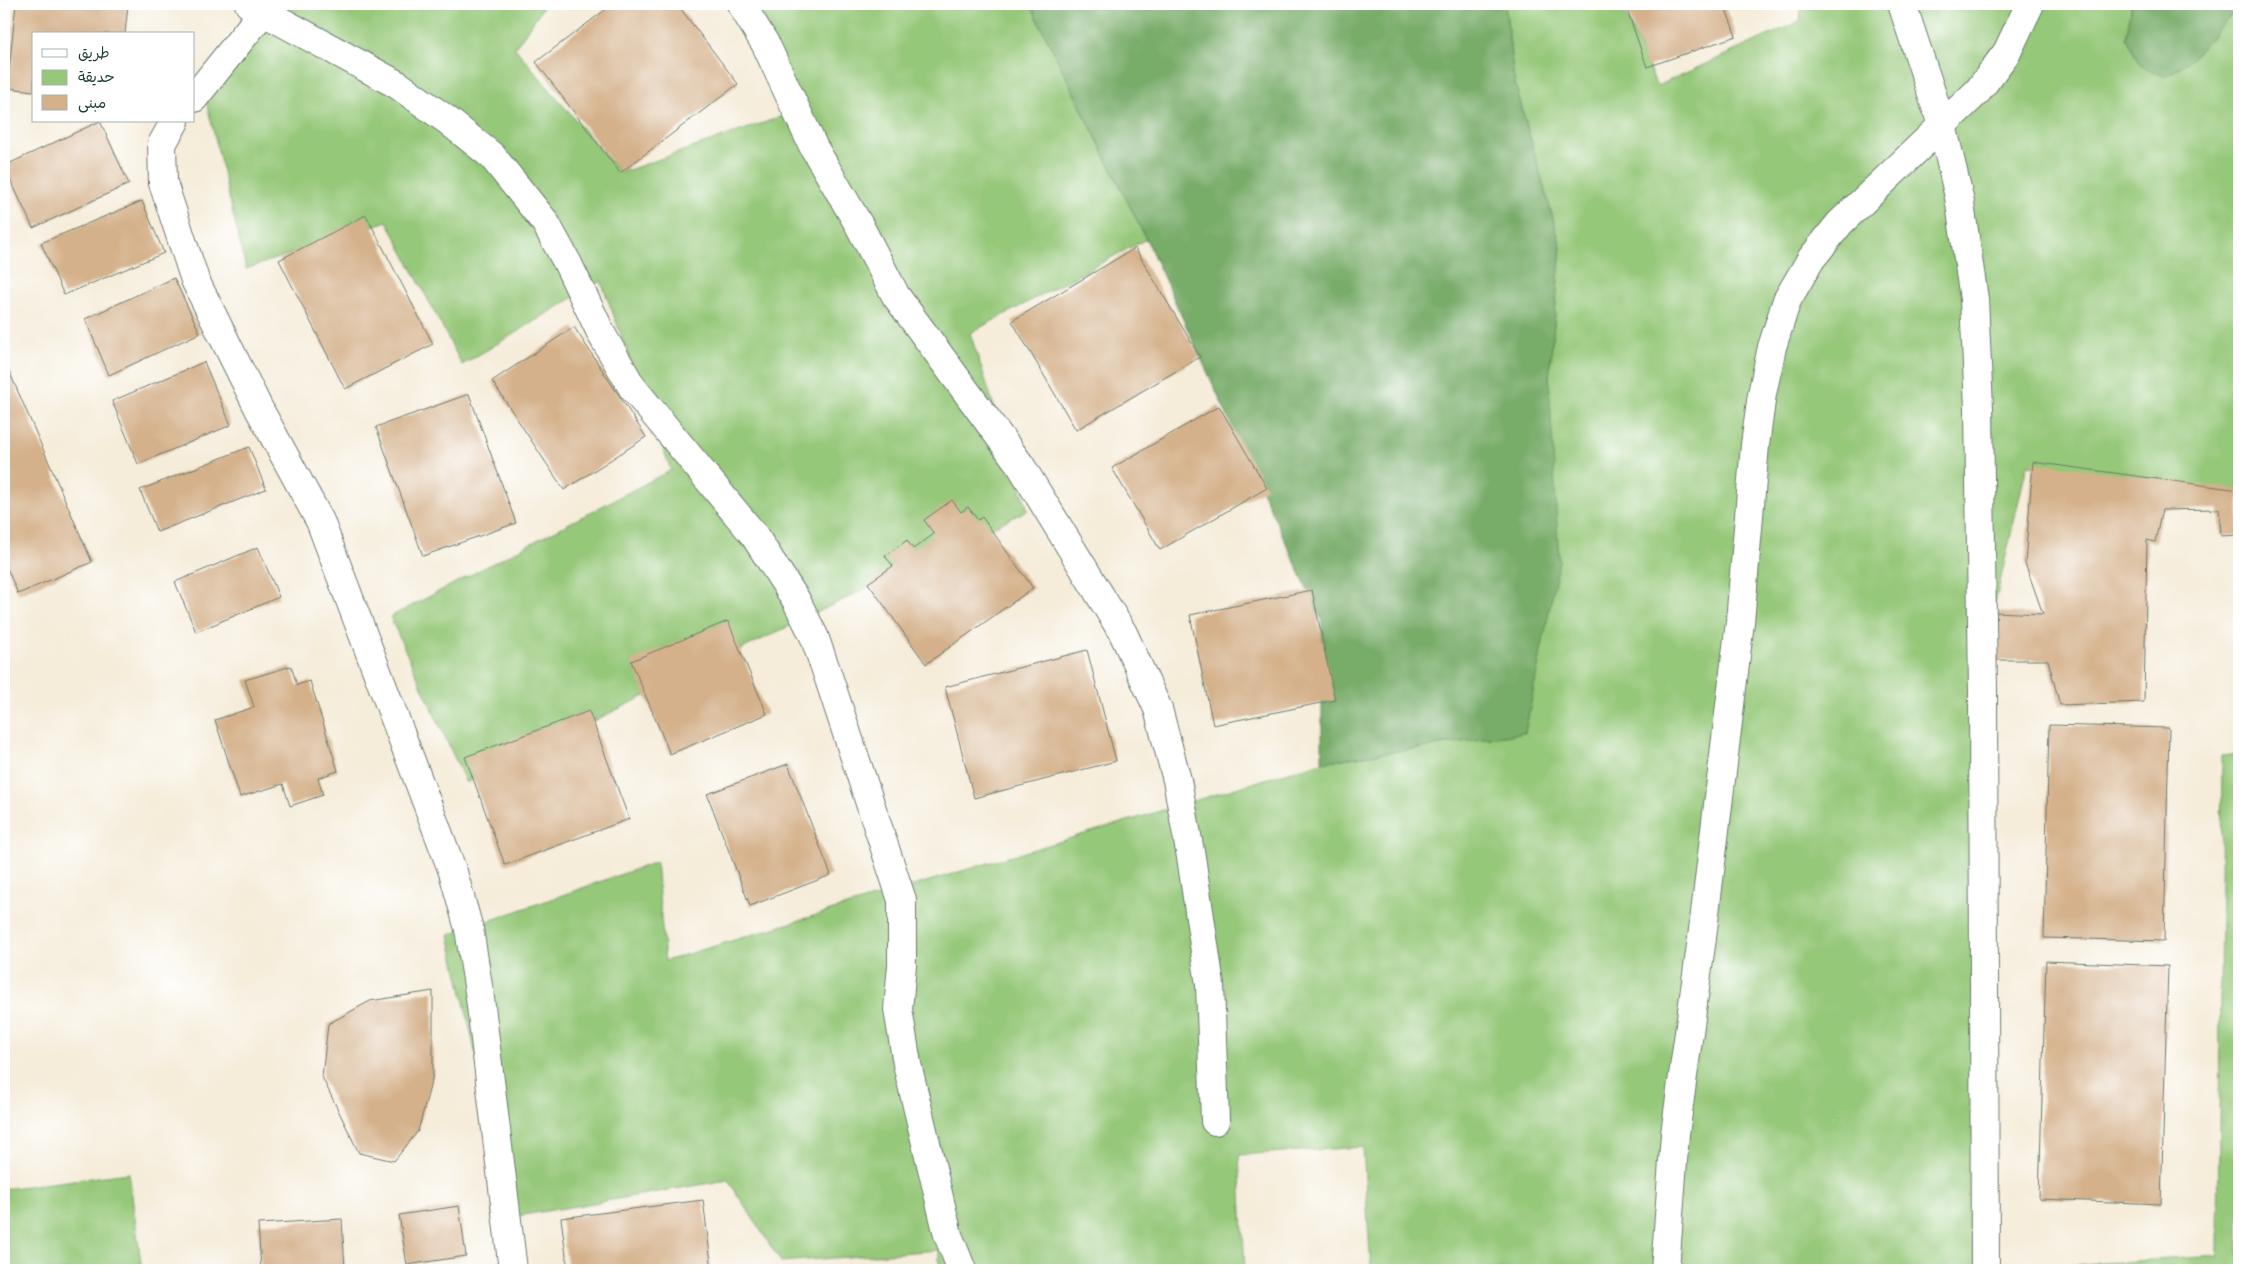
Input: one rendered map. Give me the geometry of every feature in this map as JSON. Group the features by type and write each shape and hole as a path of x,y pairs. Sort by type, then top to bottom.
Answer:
{"street":[{"path":"741,4 766,45 814,146 859,225 896,296 1021,466 1123,632 1158,709 1177,780 1191,857 1210,985 1215,1121"},
{"path":"1902,4 1942,125 1959,197 1974,300 1979,408 1983,692 1985,1270"},
{"path":"1664,1270 1676,1134 1702,938 1737,642 1755,444 1762,394 1772,347 1787,300 1811,259 1840,223 1965,104 1994,72 2007,52 2030,4"},
{"path":"195,97 256,8 398,85 447,120 492,156 545,222 568,264 602,335 632,387 754,535 796,600 814,636 902,900 902,965 898,1009 907,1064 948,1235 962,1270"},
{"path":"174,122 162,144 163,182 195,280 260,409 320,521 453,872 469,929 480,998 513,1270"}],"green space":[{"path":"273,4 545,4 515,48 620,173 806,108 746,4 1030,4 1146,239 970,333 1028,510 466,783 390,617 671,470 601,281 462,365 387,221 246,269 202,83"},
{"path":"1030,4 1505,4 1514,80 1561,247 1549,378 1559,561 1525,733 1322,762 1322,621 1146,239"},
{"path":"1505,4 1621,4 1657,86 1800,21 1802,4 2132,4 2130,10 2192,59 2239,6 2239,491 2027,465 1993,612 1988,1270 1371,1270 1363,1147 1239,1155 1245,1270 939,1270 939,1250 781,1262 728,1180 512,1217 449,935 656,862 665,961 1322,762 1524,733 1549,378 1561,247 1514,80"},
{"path":"2132,4 2239,4 2239,6 2192,59 2165,77 2140,65 2126,38"},
{"path":"2239,754 2239,1270 1988,1270 2218,1256 2222,756"},
{"path":"129,1173 142,1270 4,1270 4,1189"}],"building":[{"path":"16,4 128,4 125,32 32,32 32,91 7,88"},
{"path":"613,4 677,4 738,84 620,173 536,62"},
{"path":"1625,4 1724,4 1736,36 1647,67"},
{"path":"100,122 129,184 33,228 4,166"},
{"path":"142,201 164,253 64,295 41,243"},
{"path":"366,215 433,344 345,389 279,260"},
{"path":"1135,248 1200,357 1076,430 1012,321"},
{"path":"174,278 200,333 109,375 85,319"},
{"path":"574,327 646,437 564,490 492,381"},
{"path":"204,362 231,425 138,464 112,401"},
{"path":"6,364 92,562 18,594 4,561 4,366"},
{"path":"469,394 516,523 423,556 376,427"},
{"path":"1219,406 1267,488 1160,550 1112,468"},
{"path":"249,447 266,489 157,532 140,490"},
{"path":"2033,462 2239,490 2239,535 2221,536 2219,509 2162,510 2155,542 2147,540 2144,702 2060,705 2048,660 1996,660 1993,612 2043,614 2025,563"},
{"path":"952,500 961,512 968,507 978,520 982,517 1033,588 926,664 868,583 893,566 885,556 907,540 913,549 934,534 924,520"},
{"path":"258,547 279,597 196,632 175,582"},
{"path":"1312,590 1335,700 1213,725 1190,615"},
{"path":"728,621 767,714 670,754 631,661"},
{"path":"1087,650 1116,761 974,798 945,687"},
{"path":"291,666 297,685 310,681 338,771 318,778 323,795 290,806 283,784 240,797 215,720 254,707 245,680"},
{"path":"589,711 629,819 505,865 465,757"},
{"path":"2049,725 2169,728 2164,941 2044,938"},
{"path":"788,764 831,875 750,906 707,794"},
{"path":"2046,961 2168,966 2161,1204 2039,1199"},
{"path":"433,991 433,1075 418,1131 394,1161 359,1153 322,1077 328,1024 370,1001"},
{"path":"703,1200 712,1270 568,1270 561,1218"},
{"path":"459,1206 466,1256 407,1265 399,1215"},
{"path":"342,1219 345,1270 261,1270 258,1224"}]}
